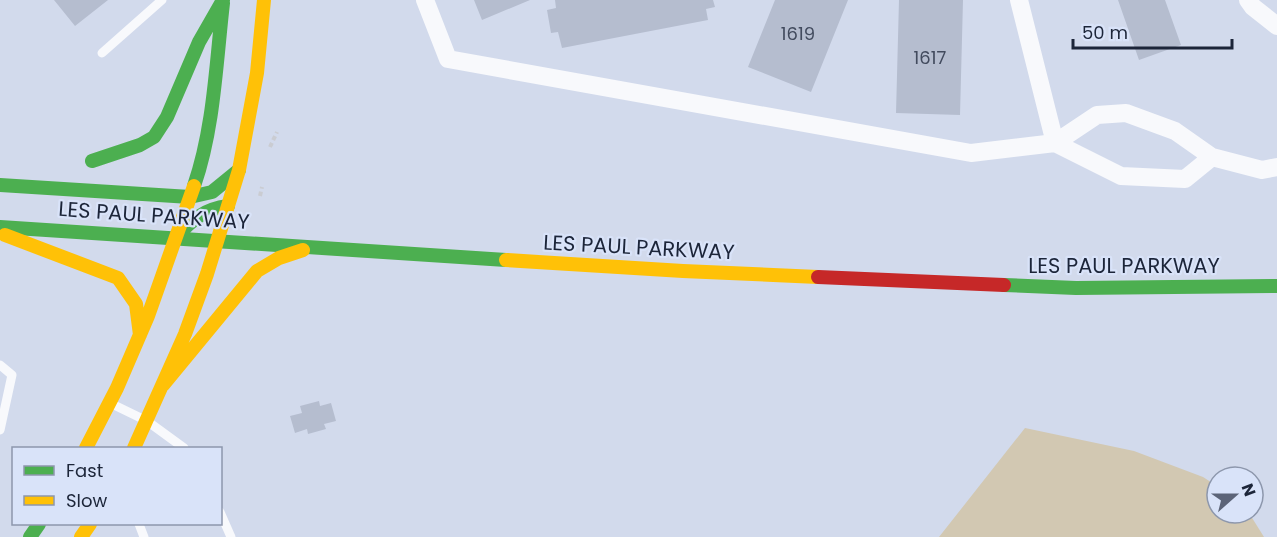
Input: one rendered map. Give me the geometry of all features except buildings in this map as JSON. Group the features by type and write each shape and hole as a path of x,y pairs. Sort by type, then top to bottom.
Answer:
{"main road":[{"path":"92,161 140,145 153,137 167,117 199,42 223,0"},
{"path":"87,447 140,335 200,168 209,126 223,0"},
{"path":"135,447 188,324 239,170 257,73 264,0"},
{"path":"0,185 190,197 212,192 239,170"},
{"path":"176,237 198,213 212,207 228,206"},
{"name":"LES PAUL PARKWAY","path":"0,226 694,272 1076,288 1277,286"},
{"path":"0,233 118,278 136,304 140,335"},
{"path":"163,385 257,271 288,254 316,247"}],"street":[{"path":"425,0 448,59 971,153 1054,143 1097,115 1126,114 1175,131 1212,157 1262,170 1277,167"},
{"path":"1019,0 1054,143"},
{"path":"1251,4 1277,26"},
{"path":"1054,143 1121,176 1185,179 1212,157"}],"lane":[{"path":"102,53 162,0"},
{"path":"0,365 12,375 0,430"},
{"path":"110,402 147,421 183,447"},
{"path":"222,517 231,537"}],"path":[{"path":"270,147 277,132"},
{"path":"260,196 262,187"}],"shaded area":[{"path":"1025,428 1134,451 1203,477 1205,478 1205,525 1256,525 1264,537 939,537"}],"traffic: fast":[{"path":"92,161 140,145 154,137 167,117 199,42 223,0"},
{"path":"194,186 210,119 223,3"},
{"path":"0,185 190,197 212,192 239,170"},
{"path":"176,237 199,216 228,206"},
{"path":"0,227 506,260"},
{"path":"1004,285 1076,288 1277,286"},
{"path":"30,537 38,525"}],"traffic: slow":[{"path":"134,447 185,334 207,274 239,170 257,73 264,0"},
{"path":"87,447 117,388 148,316 194,186"},
{"path":"5,235 118,278 136,304 140,335"},
{"path":"163,385 257,271 279,258 303,250"},
{"path":"506,260 818,277"},
{"path":"81,537 89,525"}],"traffic: jam":[{"path":"818,277 1004,285"}]}
